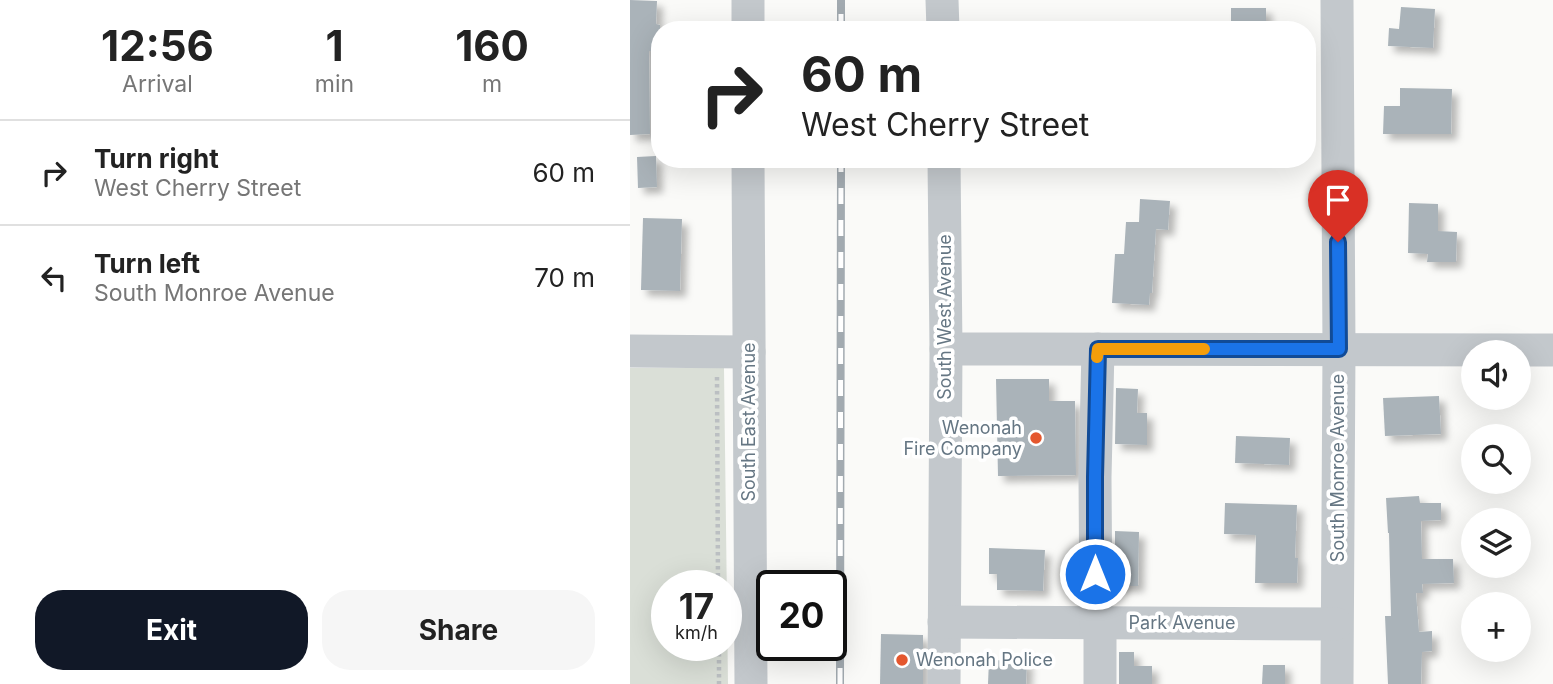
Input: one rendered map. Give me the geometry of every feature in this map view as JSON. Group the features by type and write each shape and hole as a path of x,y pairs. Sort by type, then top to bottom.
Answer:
{"street":[{"path":"748,0 748,21"},
{"path":"942,0 943,21"},
{"name":"South Monroe Avenue","path":"1337,0 1337,684"},
{"name":"South East Avenue","path":"748,168 751,684"},
{"name":"South West Avenue","path":"944,168 944,684"},
{"path":"946,349 1553,350"},
{"path":"1098,349 1095,477 1100,684"},
{"path":"630,351 749,352"},
{"name":"Park Avenue","path":"944,622 1336,624"}],"path":[{"path":"717,368 718,570"},
{"path":"719,661 719,684"}],"shaded area":[{"path":"630,368 724,368 727,570 651,570 651,661 728,661 728,684 630,684"}],"building":[{"path":"630,0 657,1 656,21 651,21 649,51 650,134 630,135"},
{"path":"1401,7 1435,9 1433,48 1388,46 1389,28 1399,29"},
{"path":"1231,8 1266,8 1266,21 1231,21"},
{"path":"1400,88 1452,89 1451,134 1383,134 1384,106 1400,106"},
{"path":"651,156 651,168 656,168 657,187 638,188 637,157"},
{"path":"1140,199 1170,201 1168,230 1156,229 1149,305 1112,303 1115,254 1124,254 1126,222 1139,222"},
{"path":"1409,203 1438,204 1438,231 1457,232 1456,262 1427,262 1428,254 1408,253"},
{"path":"643,218 682,219 680,291 641,290"},
{"name":"Wenonah Fire Company","path":"996,379 1049,379 1049,401 1075,401 1076,475 998,476"},
{"path":"1116,388 1138,389 1137,413 1147,413 1147,445 1115,444"},
{"path":"1439,396 1441,434 1385,436 1383,398"},
{"path":"1236,436 1290,438 1289,465 1235,463"},
{"path":"1419,496 1420,503 1441,503 1441,520 1421,521 1422,559 1453,559 1454,583 1422,584 1423,593 1416,593 1419,632 1432,631 1432,651 1422,652 1421,684 1388,684 1385,616 1391,616 1386,498"},
{"path":"1225,503 1297,505 1297,583 1255,583 1256,535 1224,534"},
{"path":"1115,531 1139,532 1138,586 1115,586"},
{"path":"989,548 1045,550 1043,591 997,590 997,574 989,574"},
{"name":"Wenonah Police","path":"881,634 923,635 923,684 880,684"},
{"path":"1119,652 1134,652 1134,666 1152,666 1152,684 1119,684"},
{"path":"989,660 1027,661 1026,684 988,684"},
{"path":"1263,665 1285,665 1285,684 1262,684"}],"railway":[{"path":"841,0 841,21"},
{"path":"840,684 841,168"}],"slow traffic":[{"path":"1097,357 1098,349 1204,349"}],"place":[{"name":"Wenonah Fire Company","path":"1036,438"},
{"name":"Wenonah Police","path":"902,660"}],"route":[{"path":"1095,574 1098,349 1339,349 1338,242"}]}
